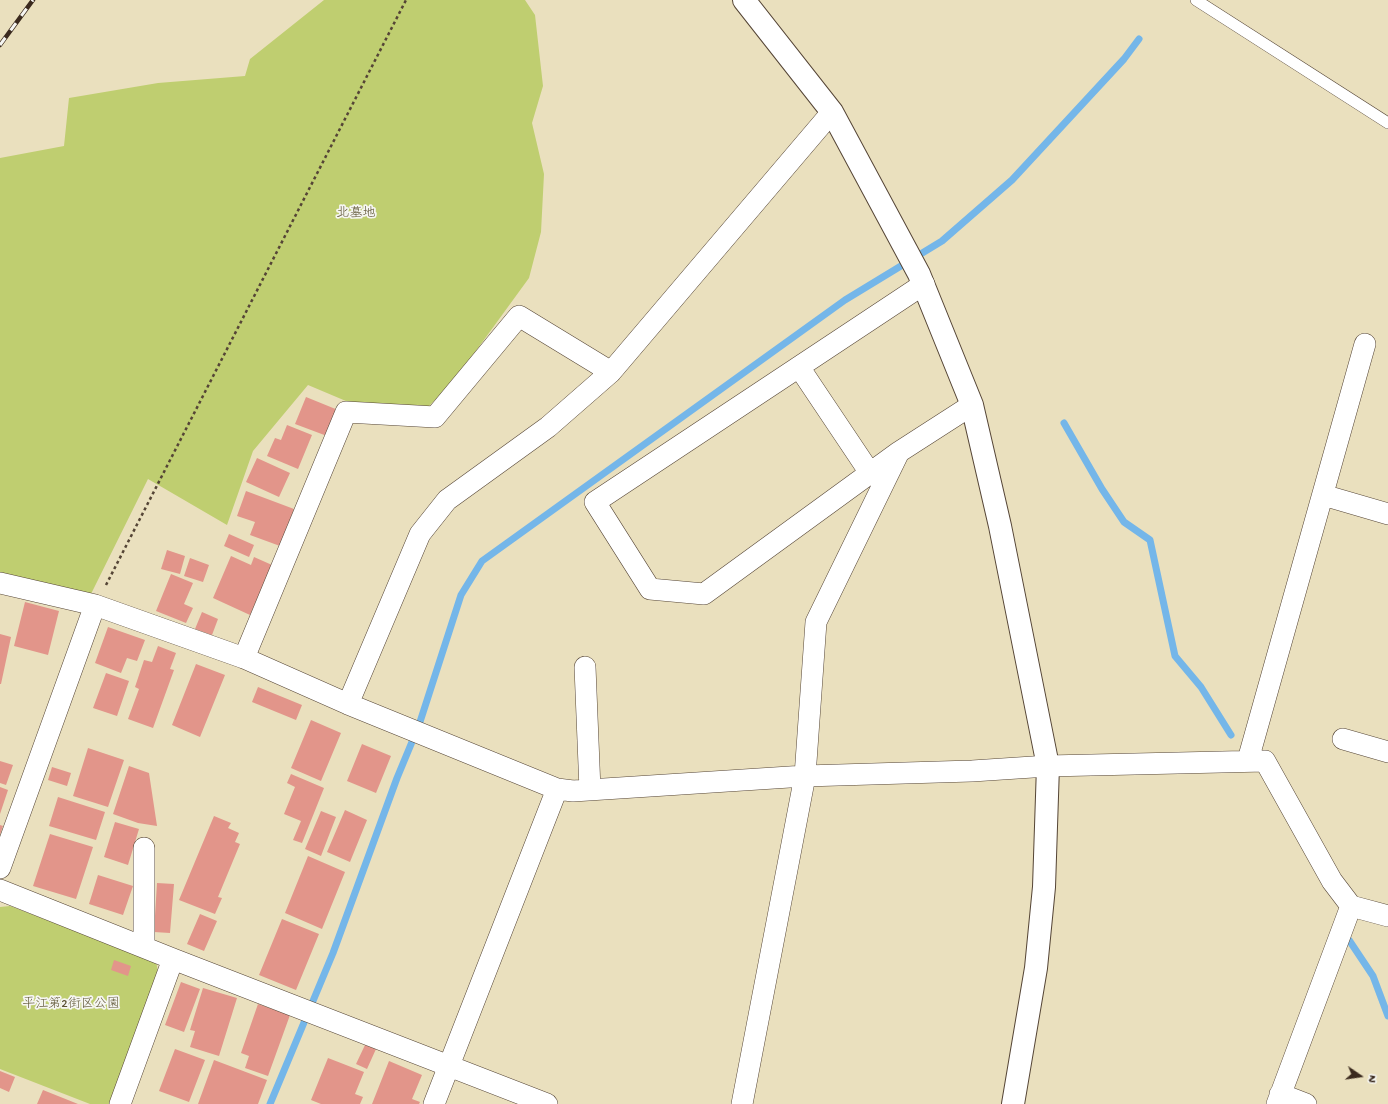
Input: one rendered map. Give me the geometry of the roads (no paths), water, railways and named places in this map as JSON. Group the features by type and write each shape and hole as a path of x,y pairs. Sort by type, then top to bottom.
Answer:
{"street":[{"path":"744,0 832,112 922,279 972,405 1000,526 1048,766 1044,888 1036,968 1013,1104"},
{"path":"348,704 420,534 447,500 548,427 611,372 832,112"},
{"path":"922,279 799,367 595,502 650,589 704,594 899,452 972,405"},
{"path":"244,658 346,412 435,417 518,316 611,372"},
{"path":"1248,760 1365,344"},
{"path":"799,367 870,473"},
{"path":"742,1104 805,776 816,622 899,452"},
{"path":"1323,495 1388,514"},
{"path":"0,583 95,605 244,658 348,704 557,789 590,790 805,776 972,771 1048,766 1248,760 1265,761 1332,881 1351,906 1388,916"},
{"path":"0,868 95,605"},
{"path":"585,667 590,790"},
{"path":"1343,739 1388,752"},
{"path":"434,1104 557,789"},
{"path":"144,848 144,948"},
{"path":"0,890 144,948 547,1104"},
{"path":"1306,1104 1278,1099 1351,906"},
{"path":"120,1104 173,959"}],"lane":[{"path":"1196,0 1388,123"}],"waterway":[{"path":"270,1104 333,953 397,778 419,725 461,595 482,561 845,300 942,241 1012,180 1124,59 1139,39"},
{"path":"1064,423 1102,489 1124,522 1150,540 1175,656 1201,687 1231,735"},
{"path":"1349,940 1373,976 1388,1016"}],"railway":[{"path":"0,45 33,0"}],"park label":[{"name":"北墓地","path":"356,214"},
{"name":"平江第2街区公園","path":"71,1005"}]}
